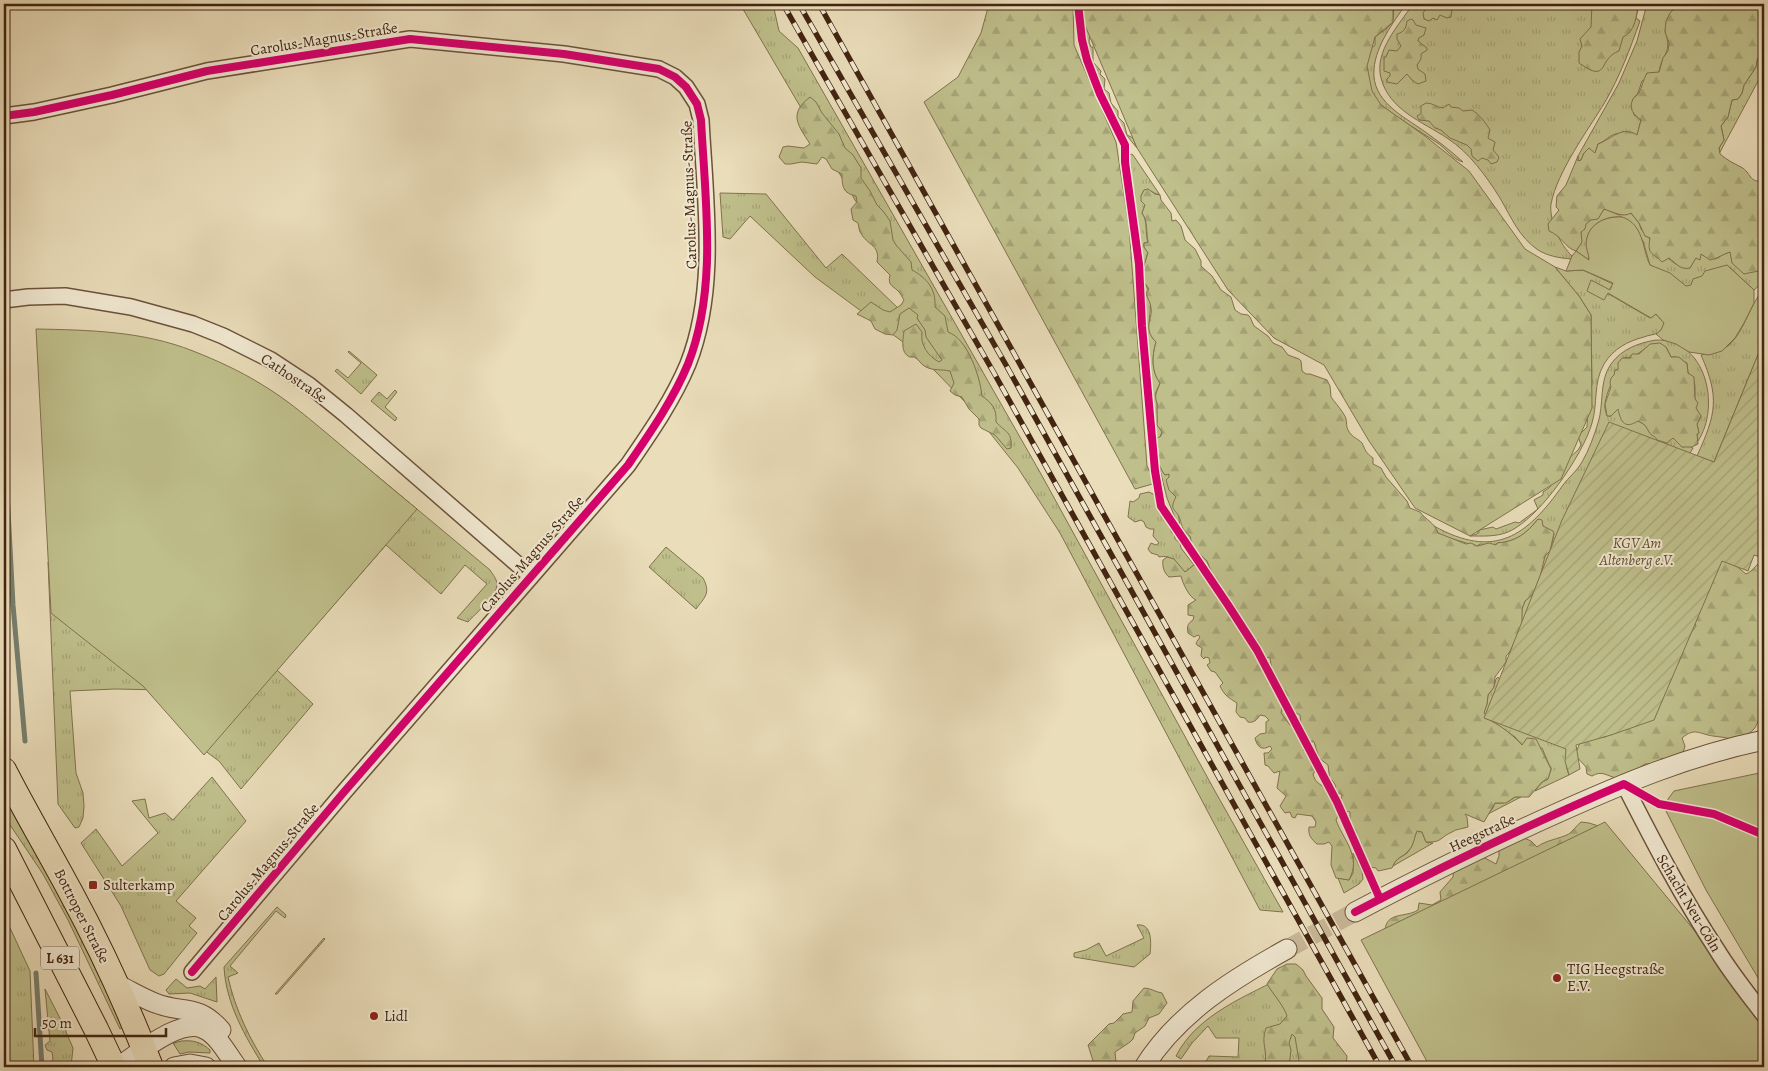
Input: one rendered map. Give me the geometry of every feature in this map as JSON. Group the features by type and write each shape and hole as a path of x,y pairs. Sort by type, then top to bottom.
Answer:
{"main road":[{"name":"Bottroper Straße","path":"4,770 71,892 116,984 148,1058"},
{"name":"L 631","path":"4,849 114,1067"}],"street":[{"name":"Carolus-Magnus-Straße","path":"11,116 112,95 207,71 410,39 564,54 659,69 675,77 686,87 697,104 701,120 707,253 703,306 688,363 646,440 628,465 192,972"},
{"name":"Cathostraße","path":"7,300 28,297 65,296 131,306 193,324 223,336 271,360 309,385 346,415 531,576"},
{"name":"Heegstraße","path":"1355,912 1487,846 1647,774 1681,762 1764,740"},
{"name":"Schacht Neu-Cöln","path":"1624,784 1661,856 1701,926 1733,975 1764,1015"},
{"path":"1144,1067 1165,1038 1190,1014 1240,977 1287,949"},
{"path":"116,984 156,1003 190,1009 213,1021 222,1030 234,1063"},
{"path":"118,1067 148,1058 181,1028 192,1026 204,1029 213,1035 234,1063"},
{"path":"174,1067 190,1064 206,1067"}],"green space":[{"path":"740,4 773,4 779,31 798,48 1041,474 1283,912 1260,910 1060,533 1018,468 966,403 903,342 815,277 750,216 730,239 723,237 720,193 766,194 826,268 842,254 901,311 912,297"},
{"path":"989,4 1073,4 1074,45 1116,142 1129,227 1147,466 1156,483 1135,489 924,102 958,77 981,33"},
{"path":"1083,4 1395,4 1393,6 1393,22 1375,37 1367,66 1372,91 1381,105 1425,136 1469,171 1525,249 1555,267 1579,296 1591,315 1592,408 1561,479 1470,536 1415,508 1369,441 1324,365 1274,338 1228,290 1137,148 1081,16"},
{"path":"1396,4 1406,4 1386,35 1375,60 1374,80 1378,90 1383,99 1398,113 1439,142 1463,162 1440,144 1381,105 1373,94 1362,71 1367,52 1375,45 1375,37 1392,22 1393,6"},
{"path":"1413,4 1639,4 1636,18 1640,21 1620,72 1605,102 1566,165 1554,192 1551,210 1554,225 1563,245 1572,256 1571,259 1546,254 1531,245 1521,233 1495,190 1470,158 1447,138 1408,114 1391,99 1381,78 1381,58 1389,39"},
{"path":"1427,4 1460,4 1457,9 1452,9 1451,17 1447,18 1440,15 1437,20 1433,18 1429,21 1424,19 1423,13"},
{"path":"1592,4 1638,4 1635,23 1627,35 1623,37 1619,51 1608,58 1601,70 1597,71 1592,71 1579,63 1579,52 1582,46 1580,39 1591,27"},
{"path":"1647,4 1688,4 1676,7 1665,31 1668,44 1659,72 1642,81 1638,93 1633,99 1634,115 1641,120 1637,136 1623,133 1612,135 1598,144 1595,153 1584,153 1581,160 1578,161 1578,156 1619,83 1637,41"},
{"path":"1688,4 1764,4 1764,49 1757,60 1756,67 1744,85 1742,93 1738,99 1732,100 1728,117 1721,126 1724,140 1719,148 1720,154 1744,169 1753,179 1764,181 1764,269 1759,271 1744,274 1732,263 1730,252 1710,260 1701,254 1700,260 1696,258 1690,268 1681,267 1669,258 1662,262 1651,253 1649,248 1650,238 1645,236 1639,223 1631,213 1621,215 1604,209 1598,219 1591,220 1586,224 1585,229 1581,232 1582,242 1576,251 1549,231 1548,224 1559,210 1556,207 1557,196 1566,185 1578,156 1578,161 1581,160 1589,148 1595,153 1598,144 1622,132 1632,132 1637,135 1641,120 1631,109 1633,99 1639,93 1647,73 1659,72 1663,58 1668,51 1669,43 1665,32 1666,21 1670,13 1676,7"},
{"path":"1083,17 1090,32 1089,42 1091,47 1093,47 1093,62 1105,79 1104,89 1109,93 1111,103 1118,111 1118,117 1124,123 1127,135 1133,138 1137,148 1126,135 1100,87 1089,52"},
{"path":"1411,19 1416,25 1426,28 1424,35 1418,41 1427,50 1421,54 1421,59 1417,65 1418,69 1425,74 1426,81 1418,84 1407,74 1397,84 1387,82 1390,73 1384,71 1384,57 1386,57 1389,50 1397,51 1401,46 1397,39 1397,34 1403,31 1407,21"},
{"path":"1764,49 1764,70 1719,154 1719,148 1724,140 1721,126 1728,117 1732,100 1738,99 1742,93 1744,85 1756,67 1757,60"},
{"path":"810,97 816,102 822,113 839,134 845,148 853,155 861,168 861,178 877,205 890,221 893,240 911,262 912,270 926,280 932,289 935,307 945,316 948,332 955,336 967,350 976,369 982,396 993,407 996,413 996,422 1008,433 1011,448 1007,449 995,435 981,428 979,419 969,409 962,397 950,391 954,383 950,371 924,366 916,358 910,357 905,353 903,349 904,331 916,324 922,332 922,341 928,353 939,362 942,360 926,337 925,330 917,318 918,315 909,308 900,314 897,330 893,335 885,334 875,329 871,321 857,314 871,302 890,312 901,305 904,300 900,293 890,284 890,275 877,262 877,252 861,234 858,223 853,220 851,209 857,202 856,196 844,189 842,174 832,169 826,159 822,157 817,164 802,162 785,164 779,157 783,147 804,148 810,144 799,125 797,114 803,103"},
{"path":"1426,103 1443,108 1449,104 1451,107 1459,108 1463,111 1472,110 1477,114 1490,130 1488,138 1495,142 1493,150 1499,157 1497,162 1491,164 1488,160 1482,158 1478,161 1472,156 1471,149 1467,145 1450,138 1441,130 1435,128 1429,121 1419,120 1417,116 1421,114 1421,106"},
{"path":"1131,154 1160,195 1144,190 1141,196 1145,205 1142,213 1145,220 1148,243 1144,243 1148,253 1143,269 1128,157"},
{"path":"1148,189 1160,195 1161,200 1171,213 1172,221 1176,220 1181,226 1185,240 1195,249 1201,261 1201,266 1212,276 1221,290 1231,297 1235,310 1241,314 1248,315 1254,326 1268,336 1273,343 1282,347 1288,355 1299,359 1302,371 1327,380 1330,386 1331,397 1342,411 1350,433 1362,443 1367,453 1373,458 1373,464 1381,468 1386,477 1407,501 1410,508 1420,512 1435,527 1438,533 1466,544 1471,543 1477,546 1489,543 1496,545 1497,543 1510,541 1520,536 1530,529 1538,519 1542,520 1543,526 1554,533 1550,551 1545,556 1540,577 1533,594 1525,601 1522,609 1522,628 1506,656 1506,662 1495,677 1494,687 1488,695 1484,713 1486,715 1485,718 1505,730 1522,745 1527,738 1536,739 1551,769 1548,779 1542,782 1529,797 1515,797 1506,803 1495,803 1484,822 1465,814 1468,827 1454,831 1438,841 1426,842 1422,832 1417,831 1411,848 1396,861 1392,868 1378,871 1376,868 1369,867 1366,859 1357,850 1354,843 1356,831 1350,824 1350,812 1345,811 1340,805 1342,795 1339,793 1336,795 1334,789 1336,786 1332,780 1330,781 1328,765 1319,758 1314,742 1309,741 1305,737 1300,715 1292,711 1287,705 1287,697 1281,691 1280,684 1272,672 1270,658 1264,657 1268,664 1266,674 1272,688 1283,704 1281,713 1290,725 1300,731 1304,751 1319,764 1313,774 1315,779 1329,791 1340,812 1336,820 1350,848 1353,863 1349,880 1336,878 1331,865 1332,846 1329,842 1317,844 1310,837 1309,827 1315,827 1316,822 1312,816 1297,814 1295,818 1292,817 1290,812 1285,813 1280,806 1286,796 1277,788 1280,771 1274,773 1265,765 1264,753 1268,753 1272,749 1270,746 1260,747 1255,738 1260,734 1266,733 1266,722 1269,720 1265,716 1260,715 1255,721 1248,722 1236,712 1237,703 1227,696 1220,686 1223,683 1207,665 1210,663 1209,658 1205,657 1204,659 1201,656 1202,648 1196,643 1200,637 1198,635 1194,637 1188,633 1188,626 1194,616 1188,615 1188,605 1196,600 1187,590 1181,576 1169,577 1164,569 1163,560 1167,557 1174,559 1185,572 1194,565 1201,569 1203,573 1206,572 1215,582 1227,606 1233,610 1237,609 1216,583 1207,561 1193,548 1190,536 1183,529 1179,516 1173,507 1176,497 1169,490 1166,480 1169,474 1165,475 1158,462 1156,439 1161,436 1162,432 1157,425 1158,405 1156,396 1160,383 1153,363 1156,342 1149,328 1151,308 1146,293 1149,289 1142,279 1148,253 1144,243 1148,242 1146,223 1142,213 1145,205 1141,201 1141,196 1144,190"},
{"path":"1605,209 1619,215 1631,213 1641,229 1677,265 1690,268 1694,259 1700,254 1716,259 1730,252 1754,271 1764,269 1764,281 1754,290 1727,265 1739,319 1650,265 1643,241 1622,217 1605,219 1591,229 1588,234 1587,243 1589,260 1576,251 1580,244 1582,228"},
{"path":"1622,217 1635,225 1650,265 1670,273 1686,286 1691,285 1693,279 1702,276 1705,271 1727,265 1754,290 1754,303 1744,323 1735,338 1722,351 1709,355 1689,352 1676,344 1663,340 1656,334 1661,330 1664,323 1656,314 1651,318 1608,293 1604,300 1587,291 1591,280 1610,290 1613,283 1583,270 1566,271 1576,251 1589,260 1586,244 1587,237 1593,226 1609,218"},
{"path":"1555,267 1566,271 1583,270 1613,284 1607,293 1650,318 1656,314 1664,323 1658,333 1621,346 1604,364 1598,378 1594,416 1587,436 1570,468 1538,509 1534,500 1543,495 1543,492 1549,488 1568,459 1578,450 1581,445 1578,436 1587,427 1589,388 1592,385 1591,315 1579,296"},
{"path":"1143,281 1148,289 1150,298 1149,329 1151,336 1156,342 1153,358 1155,373 1160,383 1155,394 1162,432 1156,447"},
{"path":"1764,289 1764,340 1714,462 1697,456 1712,417 1713,406 1711,383 1701,355 1729,345 1739,333 1754,303"},
{"path":"36,329 95,331 155,339 193,351 228,366 271,390 290,404 417,509 204,755 143,686 51,613"},
{"path":"1656,340 1673,343 1687,350 1697,362 1704,377 1708,393 1705,427 1698,441 1697,424 1701,416 1696,408 1695,385 1688,373 1687,363 1676,357 1671,357 1666,347 1655,344 1630,358 1625,357 1608,393 1605,405 1607,416 1611,416 1618,409 1645,425 1652,435 1673,438 1682,447 1689,446 1693,448 1679,473 1486,715 1483,713 1488,695 1494,687 1496,679 1498,677 1501,681 1520,643 1522,609 1525,601 1533,594 1545,556 1550,551 1554,534 1543,526 1538,519 1530,529 1515,539 1497,543 1496,545 1480,544 1477,546 1442,536 1434,526 1456,536 1475,541 1492,541 1508,537 1536,518 1550,503 1585,457 1600,416 1603,385 1607,370 1611,364 1620,354 1631,348"},
{"name":"KGV Am Altenberg e.V.","path":"1764,340 1764,558 1754,555 1748,571 1722,561 1654,720 1576,745 1580,769 1569,775 1565,761 1566,749 1484,718 1562,520 1609,422 1714,462"},
{"path":"1660,343 1666,347 1671,357 1679,357 1687,364 1688,373 1694,377 1695,399 1698,403 1696,408 1701,416 1697,424 1699,433 1697,434 1698,444 1692,447 1682,447 1673,438 1667,443 1657,440 1650,434 1645,425 1638,421 1630,424 1624,423 1618,409 1611,416 1607,416 1605,404 1611,387 1611,378 1615,370 1618,369 1618,363 1622,358 1630,358 1632,354 1639,354 1650,344"},
{"path":"349,351 377,375 361,394 335,371 337,369 348,378 361,363"},
{"path":"395,390 397,392 385,407 397,418 395,421 371,401 379,392 387,399"},
{"path":"357,459 490,570 495,577 496,589 490,599 468,622 457,618 487,584 465,565 441,594 386,545 277,670 313,704 241,789 219,761 208,753 167,710"},
{"path":"1158,462 1165,475 1169,474 1172,491 1176,497 1180,526 1190,536 1193,548 1207,561 1214,578 1180,530 1167,498"},
{"path":"1149,492 1157,496 1164,518 1167,518 1172,533 1175,533 1175,539 1180,543 1181,548 1194,565 1185,572 1171,558 1159,557 1151,553 1148,549 1151,543 1156,545 1159,543 1153,536 1154,529 1146,527 1141,520 1135,522 1128,517 1130,501 1133,502 1139,498 1140,494"},
{"path":"1537,510 1520,525 1503,534 1470,536 1477,534 1479,530 1493,527 1496,529 1515,522 1519,523"},
{"path":"666,547 703,578 707,591 696,609 649,567"},
{"path":"1719,558 1735,565 1746,574 1759,563 1764,562 1764,716 1752,731 1736,738 1730,739 1697,732 1690,733 1682,738 1685,746 1682,756 1669,761 1662,758 1656,764 1645,764 1635,771 1616,778 1602,773 1592,776 1587,774 1586,767 1575,755 1581,740 1605,737 1613,733 1677,664 1680,658 1681,644 1696,626 1693,619"},
{"path":"48,562 165,690 115,689 70,691 76,773 83,793 84,806 83,818 79,827 75,828 58,804"},
{"path":"4,596 9,690 5,708 4,706"},
{"path":"1267,670 1295,728 1280,713 1281,700 1269,680"},
{"path":"1492,721 1567,744 1567,769 1569,775 1535,791 1542,782 1548,779 1551,769 1542,748 1522,745 1515,737"},
{"path":"1764,772 1764,988 1706,890 1666,811 1668,799 1674,791"},
{"path":"212,777 246,821 176,901 196,918 189,926 197,933 164,974 159,976 150,970 121,906 81,843 96,829 122,866 158,833 132,801 145,799 149,818 165,813 173,820"},
{"path":"4,797 75,924 123,1027 120,1029 68,920 43,874 4,816"},
{"path":"1515,797 1521,797 1488,814 1495,803 1506,802"},
{"path":"1581,822 1605,828 1385,931 1389,920 1418,910 1419,903 1432,905 1441,900 1440,892 1453,877 1454,868 1481,856 1496,864 1499,848 1524,838 1531,841 1537,847 1569,834"},
{"name":"TIG Heegstraße E.V.","path":"1605,822 1764,1015 1764,1067 1430,1067 1361,940"},
{"path":"1417,830 1422,832 1426,842 1433,843 1393,866 1397,860 1409,851"},
{"path":"1353,853 1362,871 1363,879 1359,884 1344,893 1338,878 1349,880 1353,873"},
{"path":"277,907 286,915 285,918 276,911 230,966 238,973 228,977 244,1024 268,1067 264,1067 233,1007 228,994 224,967"},
{"path":"4,915 30,971 34,1067 4,1067"},
{"path":"1137,925 1146,927 1150,935 1150,954 1134,967 1074,957 1074,953 1086,950 1099,943 1106,956 1144,938"},
{"path":"324,938 277,994 275,994"},
{"path":"1287,964 1296,964 1303,970 1322,998 1322,1009 1334,1027 1333,1038 1347,1056 1346,1067 1300,1067 1295,1037 1292,1034 1289,1043 1291,1050 1289,1067 1264,1067 1266,1056 1264,1034 1266,1028 1280,1024 1287,1016 1267,984 1277,969"},
{"path":"1288,974 1339,1067 1226,1067 1216,1062 1213,1067 1203,1067 1209,1056 1238,1057 1239,1038 1216,1038 1208,1026 1192,1043 1181,1059 1176,1056 1185,1041 1211,1017 1241,998"},
{"path":"216,977 217,1002 190,993 169,994 166,990 176,979 187,988 200,986 205,989"},
{"path":"1144,988 1162,993 1167,1003 1159,1014 1149,1018 1145,1026 1135,1033 1130,1042 1115,1052 1116,1062 1108,1064 1107,1067 1095,1067 1088,1045 1109,1024 1114,1023 1123,1014 1132,1012 1133,1001"},
{"path":"45,989 73,1048 71,1067 49,1067 53,1059 52,1052 47,1050 45,1045 50,1041"},
{"path":"182,1041 200,1043 210,1050 210,1053 189,1052 180,1054 173,1043"}],"waterway":[{"path":"4,434 13,605 25,741"},
{"path":"36,973 42,1067"}],"tunnel":[{"path":"1287,949 1355,912"}],"railway":[{"path":"783,4 994,373 1380,1067"},
{"path":"799,4 1006,365 1396,1067"},
{"path":"819,4 1412,1067"}],"cycle path":[{"path":"1078,4 1082,40 1087,60 1100,94 1125,145 1125,162 1139,264 1142,326 1155,471 1161,506 1257,650 1337,802 1380,899"},
{"path":"4,116 34,112 112,95 207,71 410,39 564,54 659,69 675,77 686,87 697,104 701,120 707,212 706,274 703,305 697,335 688,364 668,403 628,465 344,792 192,972"},
{"path":"1355,912 1488,845 1624,784 1659,804 1714,814 1764,835"}],"place":[{"name":"Sulterkamp","path":"93,885"},
{"name":"TIG Heegstraße E.V.","path":"1557,978"},
{"name":"Lidl","path":"374,1016"}]}
